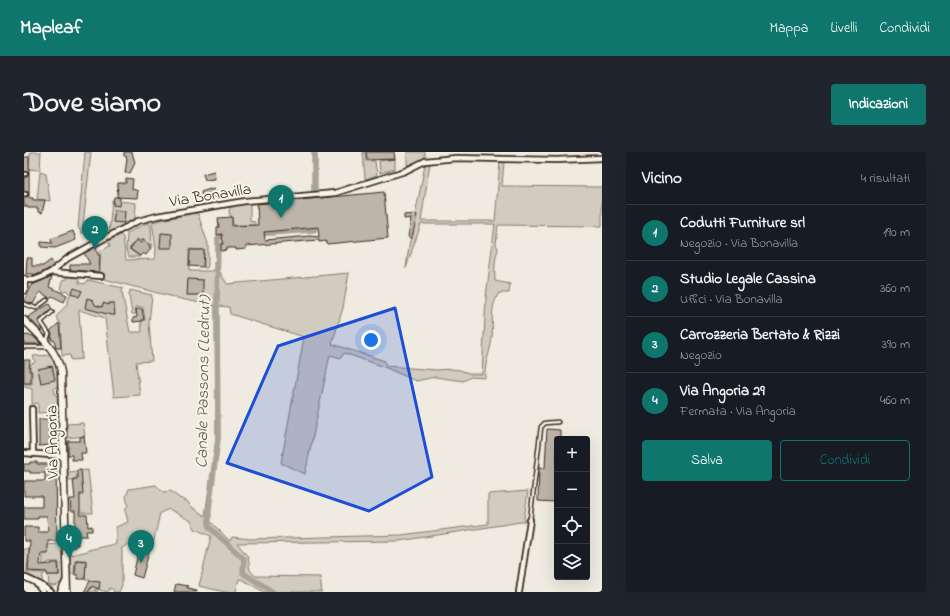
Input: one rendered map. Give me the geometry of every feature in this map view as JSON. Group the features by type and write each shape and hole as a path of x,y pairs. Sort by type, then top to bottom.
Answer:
{"street":[{"name":"Via Bonavilla","path":"24,279 34,280 42,277 51,272 68,258 90,246 138,221 157,216 245,201 335,193 405,171 426,161 456,158 557,160 602,158"},
{"path":"51,272 101,276"},
{"path":"24,279 24,290"},
{"name":"Via Angoria","path":"24,320 57,356 61,372 68,592"},
{"path":"32,409 34,454"},
{"path":"24,453 64,456"},
{"path":"518,592 530,520"},
{"name":"Via Angoria","path":"61,592 65,586 67,576"},
{"path":"24,577 45,587 51,592"},
{"path":"36,583 43,592"}],"lane":[{"path":"24,304 36,308 48,300"},
{"path":"24,347 48,345 49,334 41,322 52,312"},
{"path":"530,520 540,427 545,423 558,422"}],"highlighted area":[{"path":"395,308 432,477 369,511 227,463 278,346"}],"shaded area":[{"path":"30,152 41,152 40,170 29,169"},
{"path":"85,152 91,152 82,234 78,227"},
{"path":"312,152 317,152 316,191 312,191"},
{"path":"363,152 365,152 366,161 375,161 377,175 365,179"},
{"path":"407,152 425,152 425,159 407,165"},
{"path":"395,159 395,169 380,173 379,161"},
{"path":"500,162 504,162 502,186 602,187 602,226 498,225 496,245 498,251 495,263 495,281 510,284 509,293 499,293 494,306 492,337 486,365 485,378 471,377 463,381 435,377 416,381 384,367 344,353 341,358 330,355 305,474 281,463 304,337 230,314 229,307 218,306 220,438 210,521 230,541 232,537 251,539 401,535 488,524 488,494 528,491 524,519 527,521 399,541 237,543 248,557 250,570 255,576 320,577 322,592 264,592 239,579 236,592 225,592 199,586 211,536 195,529 191,521 169,509 160,513 152,549 128,544 122,548 122,585 119,592 113,592 114,590 110,588 108,592 95,589 94,590 98,592 89,592 93,584 89,580 85,580 86,560 75,560 74,574 70,574 70,555 116,544 116,527 128,522 125,510 128,505 126,496 129,489 156,485 163,492 171,491 179,498 187,501 192,507 205,516 216,438 215,306 181,299 104,279 100,274 100,251 110,246 108,241 121,235 123,237 126,260 155,259 156,249 152,222 194,213 198,214 208,244 208,266 207,268 204,268 204,250 189,249 189,271 214,271 214,262 227,284 349,273 343,308 332,344 385,361 386,366 436,370 450,369 460,370 471,374 482,374 486,297 495,224 421,224 406,268 425,165 430,163 421,221 495,221"},
{"path":"40,172 46,174 50,201 37,199"},
{"path":"112,200 136,203 135,220 109,233"},
{"path":"250,203 250,221 255,222 255,225 233,225 232,216 230,216 229,210 231,207"},
{"path":"149,222 151,227 152,247 142,239 141,241 137,239 129,249 140,257 129,257 126,250 127,233"},
{"path":"68,276 79,278 79,283 85,284 88,280 123,288 122,292 130,332 142,332 141,322 145,320 143,307 135,307 136,314 132,314 129,296 130,290 152,295 149,323 152,361 136,362 140,395 114,397 105,318 79,310 82,359 71,360 70,355 62,356 60,324 56,317 67,304 70,294 65,290 63,292 61,290 63,280 67,279"},
{"path":"51,355 55,362 58,379 58,387 54,388 55,395 57,395 58,412 38,413 38,403 32,404 32,389 24,387 24,384 32,384 32,371 30,370 30,365 35,362 33,356"},
{"path":"83,423 85,436 67,438 67,424"},
{"path":"88,470 93,513 80,513 78,496 83,495 81,479 68,480 68,472"},
{"path":"62,544 63,576 58,585 49,585 48,575 59,575 59,562 48,562 45,565 45,574 43,574 42,582 24,572 24,549 29,549 27,572 42,573 44,545"}],"building":[{"path":"124,152 132,152 135,163 130,173 125,173 127,159 126,156 124,156"},
{"path":"366,152 394,152 395,159 367,160"},
{"path":"24,157 29,157 29,174 28,172 24,171"},
{"path":"214,171 215,179 205,180 203,174"},
{"path":"29,174 29,194 28,192 24,191 24,177 27,177"},
{"path":"126,178 133,179 132,189 138,191 137,198 117,197 118,183 126,183"},
{"path":"214,189 216,197 202,199 201,192"},
{"path":"384,192 388,238 327,244 326,241 319,242 319,240 246,246 246,249 236,250 236,248 227,248 227,250 221,251 221,244 223,244 222,234 217,235 217,227 219,227 218,218 232,217 232,226 258,225 257,204","holes":["318,227 319,237 310,236 265,240 264,232"]},
{"path":"29,194 29,198 33,198 33,200 45,200 42,213 38,212 38,208 28,208 27,206 24,206 24,197 27,197"},
{"path":"114,197 120,198 119,206 113,205"},
{"path":"115,210 125,211 124,223 113,222"},
{"path":"416,214 412,238 408,237 411,218 404,219 404,215"},
{"path":"73,231 76,240 55,248 41,247 41,242 52,243 51,239"},
{"path":"161,233 172,234 172,248 160,248"},
{"path":"137,240 141,243 143,240 150,245 149,247 151,248 146,255 143,253 140,256 130,249"},
{"path":"96,247 98,255 100,255 99,272 70,270 70,265 90,264 84,253"},
{"path":"190,250 204,250 203,267 189,266"},
{"path":"27,258 32,258 32,266 43,266 51,260 54,265 34,276 34,274 26,274"},
{"path":"52,276 49,287 67,295 64,302 52,296 50,298 40,292 33,304 24,301 32,285"},
{"path":"188,279 203,280 203,295 187,295"},
{"path":"74,288 82,291 79,297 71,293"},
{"path":"87,298 93,300 95,305 102,307 103,303 109,305 109,303 114,303 115,315 85,308"},
{"path":"49,304 52,309 38,321 43,330 42,332 28,317"},
{"path":"136,309 142,309 144,320 133,322 133,318 137,317"},
{"path":"59,323 61,348 56,348 54,340 51,340 52,334 50,331"},
{"path":"24,335 33,336 41,344 24,344"},
{"path":"24,360 30,360 29,371 31,371 31,383 24,383"},
{"path":"52,366 55,380 41,383 38,369"},
{"path":"39,419 50,419 50,427 54,427 55,437 50,437 50,445 39,446"},
{"path":"547,429 560,430 560,436 554,436 554,502 538,501 539,468 545,468"},
{"path":"84,436 86,453 81,453 82,460 72,460 72,455 68,455 68,441 80,441 80,437"},
{"path":"30,462 37,462 37,464 56,464 57,541 48,541 48,554 41,554 40,565 58,563 59,575 47,575 47,572 28,571 30,541 24,541 24,527 38,527 38,532 48,532 47,516 38,516 38,519 24,519 24,507 42,507 42,496 24,496 24,481 45,481 45,473 30,473 30,471 24,471 24,464 30,464"},
{"path":"77,470 81,470 83,494 80,494 80,515 87,515 88,527 92,526 92,531 86,531 87,536 78,536 78,545 70,548 70,532 75,532 75,511 71,511 70,499 75,499 73,479 77,479"},
{"path":"139,549 149,552 142,578 133,575"},
{"path":"76,560 86,561 85,579 78,579 78,575 75,575"},
{"path":"90,581 100,582 99,589 92,586 88,592 84,592"},
{"path":"176,584 188,586 187,588 197,590 197,592 174,592"}],"waterway":[{"path":"315,152 315,190"},
{"name":"Canale Passons (Ledrut)","path":"257,234 314,230 315,228"},
{"name":"Canale Passons (Ledrut)","path":"228,236 219,237 218,239 218,439 209,509 209,527 244,559 243,573 273,592"}],"place":[{"name":"Codutti Furniture srl","path":"281,218"},
{"name":"Studio Legale Cassina","path":"95,249"},
{"name":"Via Angoria 29","path":"69,558"},
{"name":"Carrozzeria Bertato & Rizzi","path":"141,563"}]}
